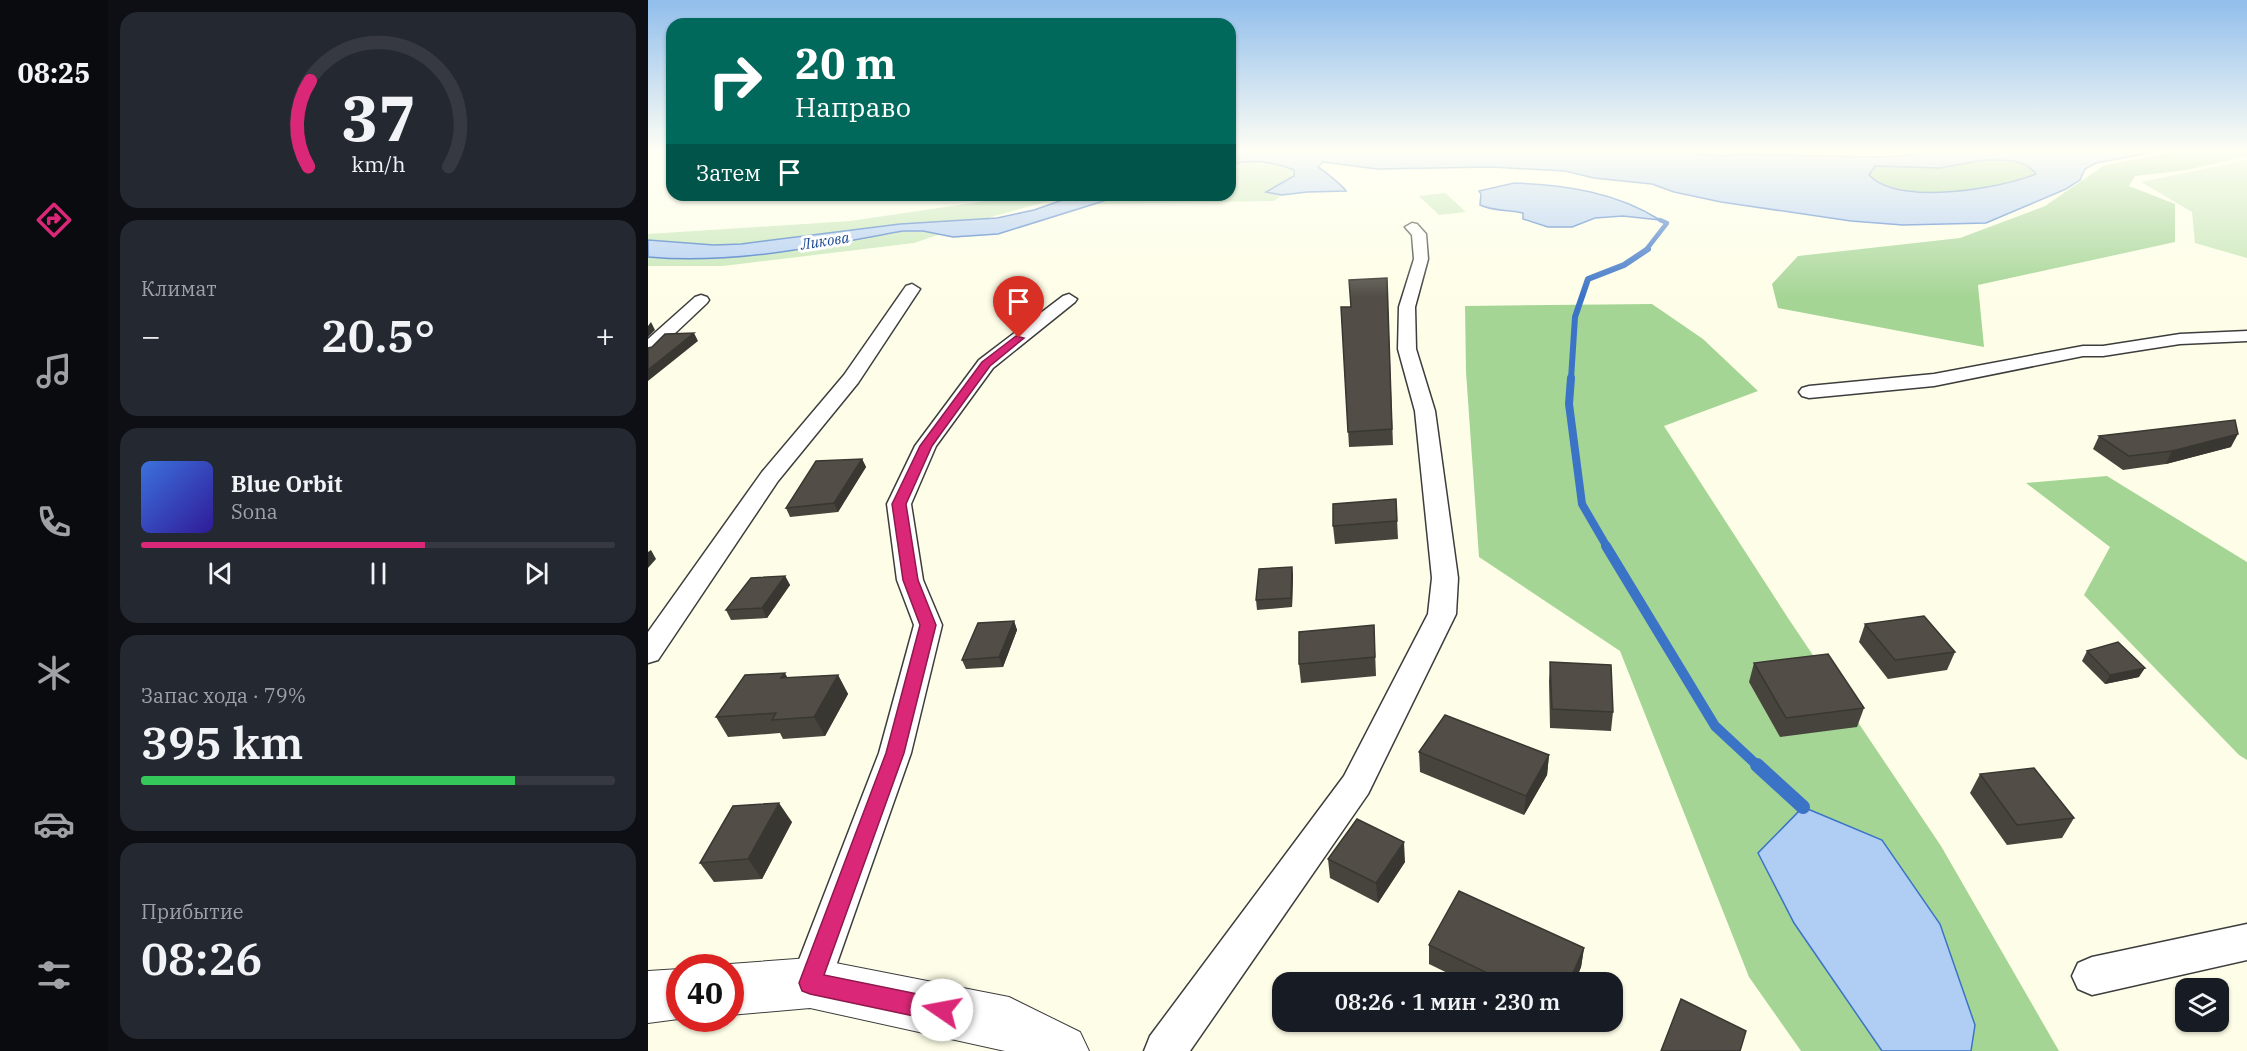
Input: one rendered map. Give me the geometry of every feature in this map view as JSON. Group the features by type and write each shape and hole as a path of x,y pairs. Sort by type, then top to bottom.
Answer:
{"street":[{"path":"1165,1051 1356,785 1442,614 1445,578 1425,411 1407,349 1407,307 1421,259 1419,234 1412,227"},
{"path":"648,653 770,477 851,379 912,289"},
{"path":"810,983 895,753 928,625 910,580 899,504 926,446 986,364 1069,299"},
{"path":"648,349 701,300"},
{"path":"1809,392 1934,380 2083,351 2103,351 2181,339 2247,336"},
{"path":"2092,976 2247,942"},
{"path":"744,989 810,983 1009,1024 1061,1051"},
{"path":"648,997 666,995"}],"green space":[{"path":"1277,199 1274,201 1098,204 1106,201"},
{"path":"1422,199 1452,199 1466,212 1439,215"},
{"path":"2055,199 2162,199 2175,204 2175,242 1978,285 1984,347 1778,308 1772,284 1798,256 1960,238 2045,206"},
{"path":"2170,199 2247,199 2247,258 2195,243 2192,212"},
{"path":"986,201 1049,201 994,216 914,243 723,266 648,266 648,234 850,221"},
{"path":"1652,304 1703,339 1758,391 1664,426 1788,618 1941,846 2059,1051 1801,1051 1749,977 1620,651 1479,557 1466,372 1465,306"},
{"path":"2107,476 2247,562 2247,760 2239,755 2084,595 2110,547 2026,483"}],"water":[{"path":"1481,199 1614,199 1643,210 1660,220 1623,216 1595,218 1572,227 1548,227 1523,219 1523,213 1480,205"},
{"path":"1707,199 2042,199 1986,223 1903,225 1851,221"},
{"name":"Ликова","path":"1060,201 1104,201 998,234 953,237 923,231 903,231 776,253 680,259 648,257 648,240 714,245 741,244 900,224 997,218 1034,210"},
{"path":"1803,807 1882,840 1940,924 1975,1025 1971,1051 1882,1051 1794,923 1758,853"}],"building":[{"path":"1387,278 1392,429 1348,432 1341,307 1351,307 1349,280"},
{"path":"694,333 648,370 648,348 665,334"},
{"path":"2235,420 2238,434 2172,451 2129,456 2099,436"},
{"path":"862,459 834,503 786,508 816,461"},
{"path":"1396,499 1397,521 1333,526 1333,504"},
{"path":"1292,567 1291,598 1256,600 1259,569"},
{"path":"785,576 762,608 726,610 751,578"},
{"path":"1924,616 1955,652 1895,660 1865,624"},
{"path":"1014,621 999,657 962,660 978,623"},
{"path":"1374,625 1375,657 1299,664 1299,632"},
{"path":"2118,642 2145,668 2110,675 2087,651"},
{"path":"1828,654 1864,708 1786,718 1754,663"},
{"path":"1550,662 1611,665 1613,712 1552,709"},
{"path":"785,673 781,678 838,675 814,717 772,720 776,713 716,717 745,675"},
{"path":"1445,715 1549,755 1526,796 1419,752"},
{"path":"2034,768 2074,818 2017,825 1980,774"},
{"path":"779,803 748,859 700,863 733,806"},
{"path":"1357,819 1404,842 1376,883 1328,859"},
{"path":"1459,891 1584,948 1573,972 1485,972 1429,945"},
{"path":"1681,999 1746,1031 1740,1051 1661,1051"}],"waterway":[{"path":"1646,250 1667,223 1660,220"},
{"path":"1571,379 1575,317 1588,279 1624,265 1648,249"},
{"path":"1571,378 1569,404 1582,504 1607,547"},
{"path":"1606,546 1715,726 1759,767"},
{"path":"1757,765 1803,807"}],"route":[{"path":"942,1010 810,983 895,753 928,625 910,580 899,504 926,446 938,429 986,364 1019,338"}]}
